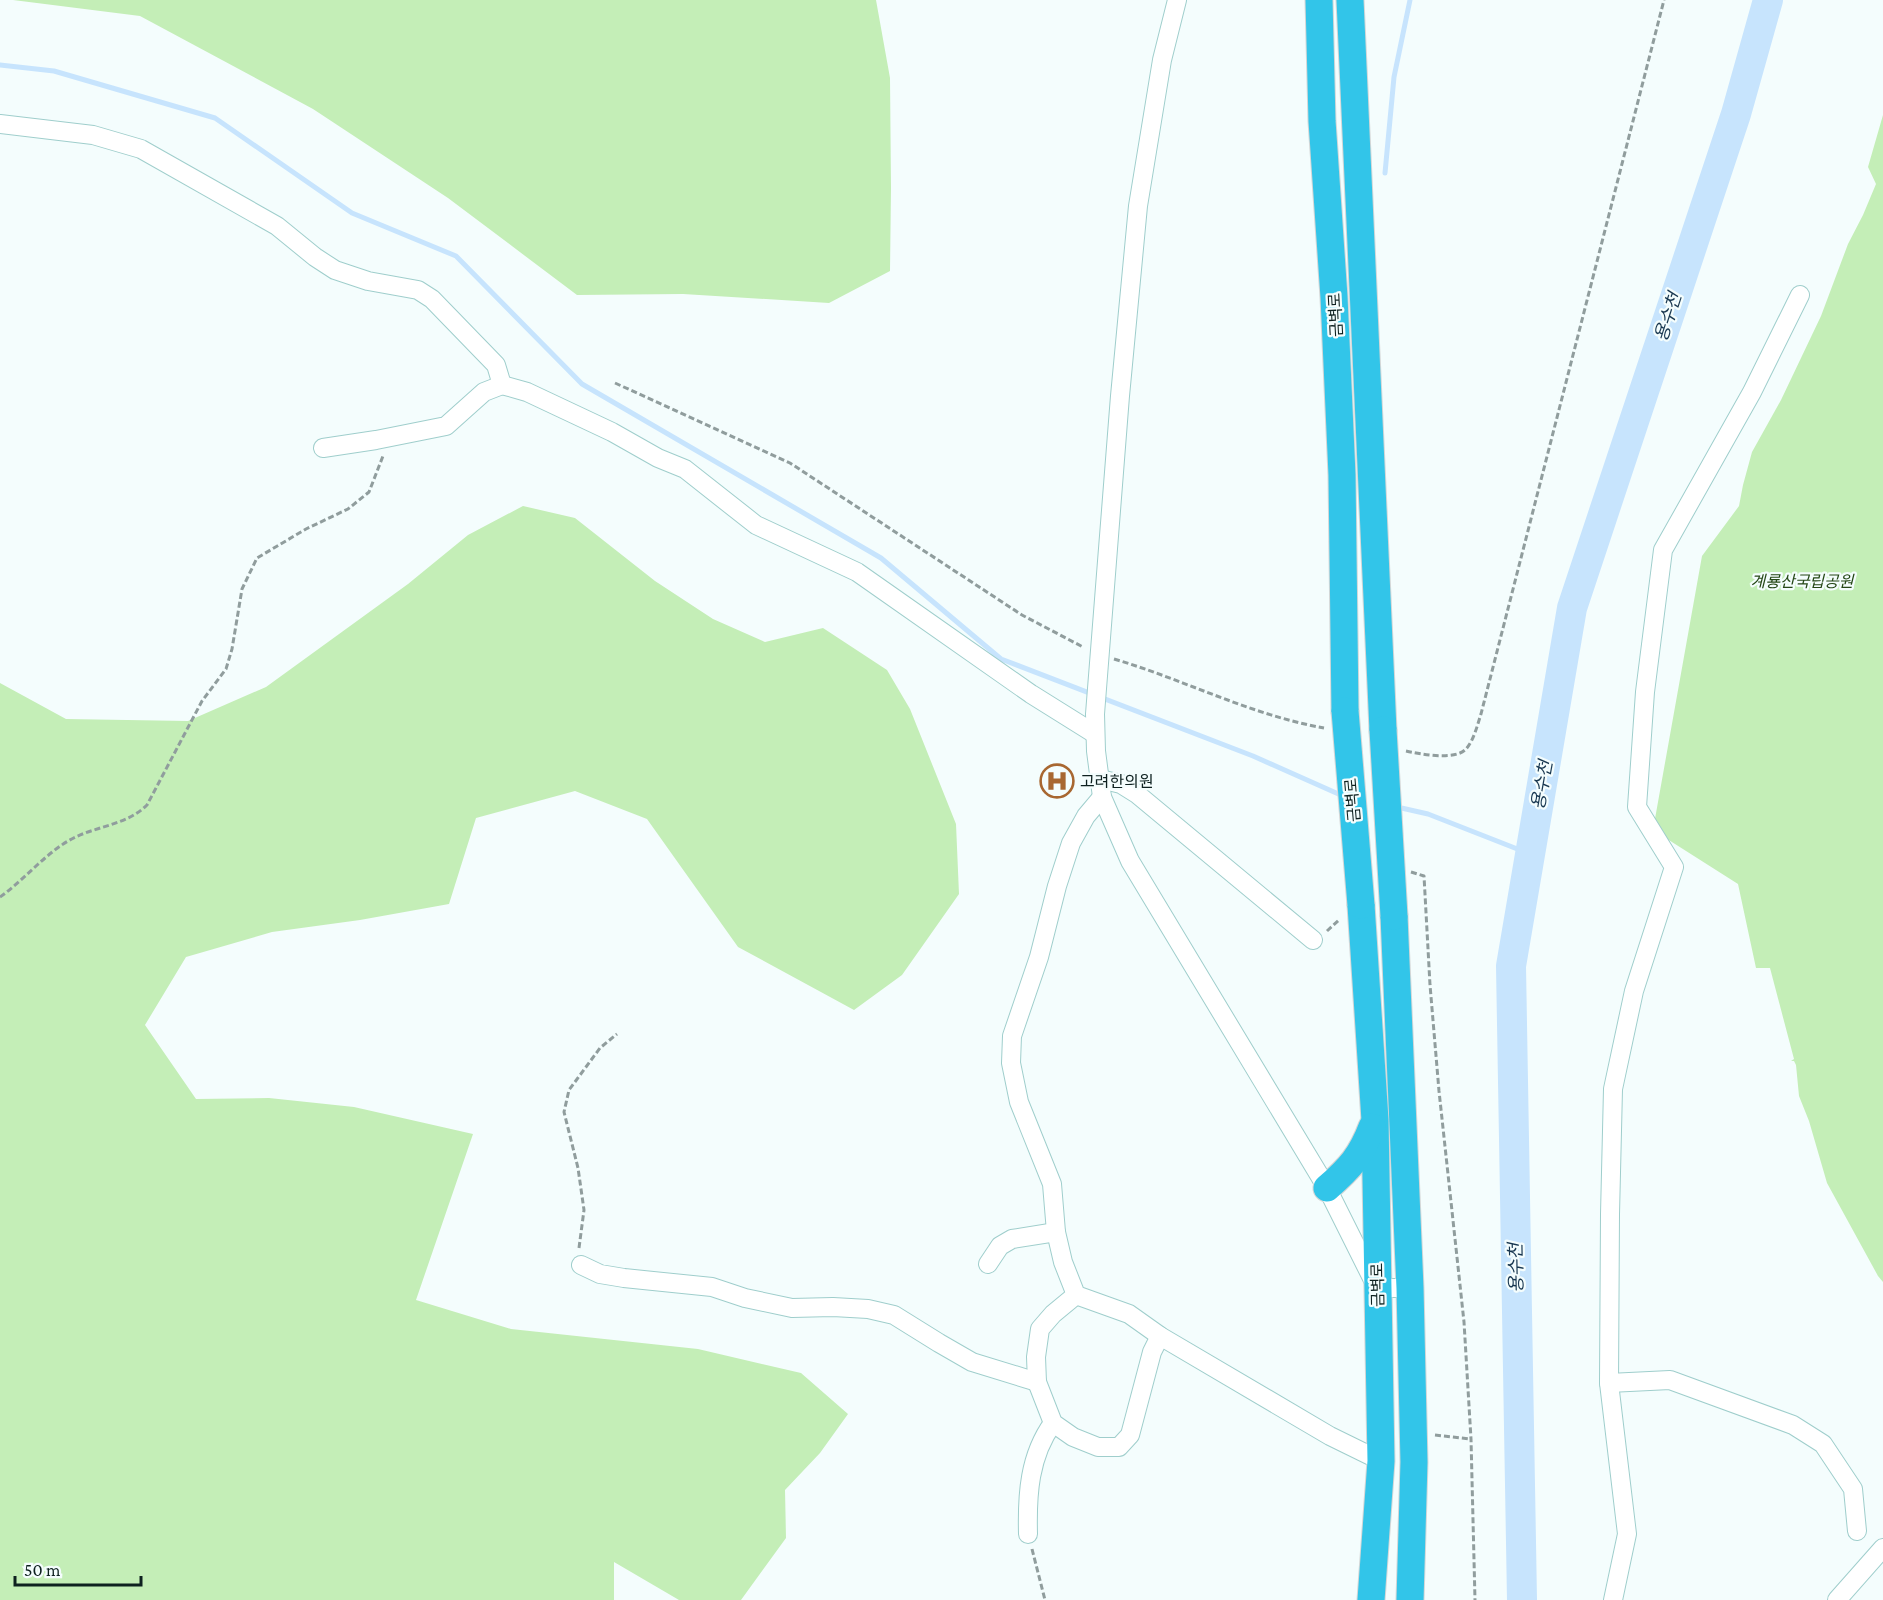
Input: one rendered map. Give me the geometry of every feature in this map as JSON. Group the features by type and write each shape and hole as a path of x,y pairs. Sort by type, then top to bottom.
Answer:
{"highway":[{"name":"금벽로","path":"1319,0 1322,121 1334,297 1342,476 1337,720 1351,911 1375,1120 1381,1461 1371,1600"},
{"name":"금벽로","path":"1350,0 1410,1288 1414,1462 1410,1600"},
{"path":"1327,1188 1347,1171 1364,1148 1375,1120"}],"street":[{"path":"1177,0 1162,60 1138,206 1119,408 1095,714 1101,788 1130,861 1327,1188 1377,1288 1410,1288"},
{"path":"0,124 93,135 141,149 277,226 335,270 368,281 418,290 432,299 496,365 502,385"},
{"path":"1613,1600 1627,1534 1609,1383 1613,1089 1634,990 1674,867 1637,807 1645,692 1663,550 1752,392 1800,295"},
{"path":"322,448 446,426 484,392 502,385 537,397 612,432 658,458 685,469 756,525 857,572 1031,694 1095,734"},
{"path":"1313,940 1137,794 1120,784 1101,788 1071,843 1057,886 1039,957 1012,1036 1011,1062 1019,1102 1052,1185 1056,1232 1063,1262 1076,1294 1129,1314 1160,1336 1330,1436 1381,1461"},
{"path":"988,1264 1000,1246 1012,1239 1056,1232"},
{"path":"581,1264 600,1274 712,1287 745,1298 792,1308 868,1309 894,1315 972,1362 1037,1382"},
{"path":"1076,1294 1040,1329 1036,1357 1037,1382 1053,1423 1073,1437 1098,1447 1119,1446 1130,1435 1152,1352 1160,1336"},
{"path":"1609,1383 1670,1380 1793,1425 1823,1444 1853,1489 1857,1531"},
{"path":"1028,1534 1027,1500 1034,1459 1053,1423"},
{"path":"1837,1600 1883,1548"}],"path":[{"path":"1404,750 1425,756 1460,754 1471,741 1481,714 1664,0"},
{"path":"615,383 790,463 1022,615 1099,659 1123,662 1282,719 1337,720"},
{"path":"0,897 68,841 127,818 140,812 147,805 202,700 226,669 242,590 257,558 306,529 348,509 369,492 383,457 388,437"},
{"path":"1403,869 1424,876 1439,1090 1464,1322 1471,1439 1475,1600"},
{"path":"1313,940 1324,934 1351,911"},
{"path":"581,1264 579,1247 584,1210 578,1168 564,1112 569,1090 600,1048 617,1034"},
{"path":"1427,1434 1471,1439"},
{"path":"1028,1534 1045,1600"}],"green space":[{"path":"13,0 876,0 890,78 890,271 829,303 683,294 577,295 448,198 313,109 140,16"},
{"name":"계룡산국립공원","path":"1883,115 1883,1282 1827,1183 1809,1121 1799,1096 1796,1065 1794,1061 1791,1061 1794,1059 1770,968 1756,968 1738,884 1653,830 1702,556 1739,506 1752,452 1781,400 1821,316 1848,244 1876,184 1868,167"},
{"path":"523,506 575,518 655,581 713,619 765,642 823,628 887,670 910,709 956,824 959,894 902,975 854,1010 738,947 647,819 575,791 476,818 449,904 360,920 272,932 186,957 145,1025 196,1099 269,1098 354,1107 473,1134 416,1300 511,1329 698,1349 801,1373 848,1414 820,1453 785,1490 786,1538 741,1600 679,1600 614,1562 614,1600 0,1600 0,683 66,719 188,721 266,687 408,584 468,535"}],"waterway":[{"path":"1385,173 1394,77 1410,0"},
{"name":"용수천","path":"1522,1600 1511,966 1572,608 1736,114 1768,0"},
{"path":"0,65 54,71 215,118 352,213 456,256 582,384 881,558 1001,659 1253,756 1343,796"},
{"path":"1397,807 1428,814 1530,854"}],"place":[{"name":"고려한의원","path":"1057,781"}]}
